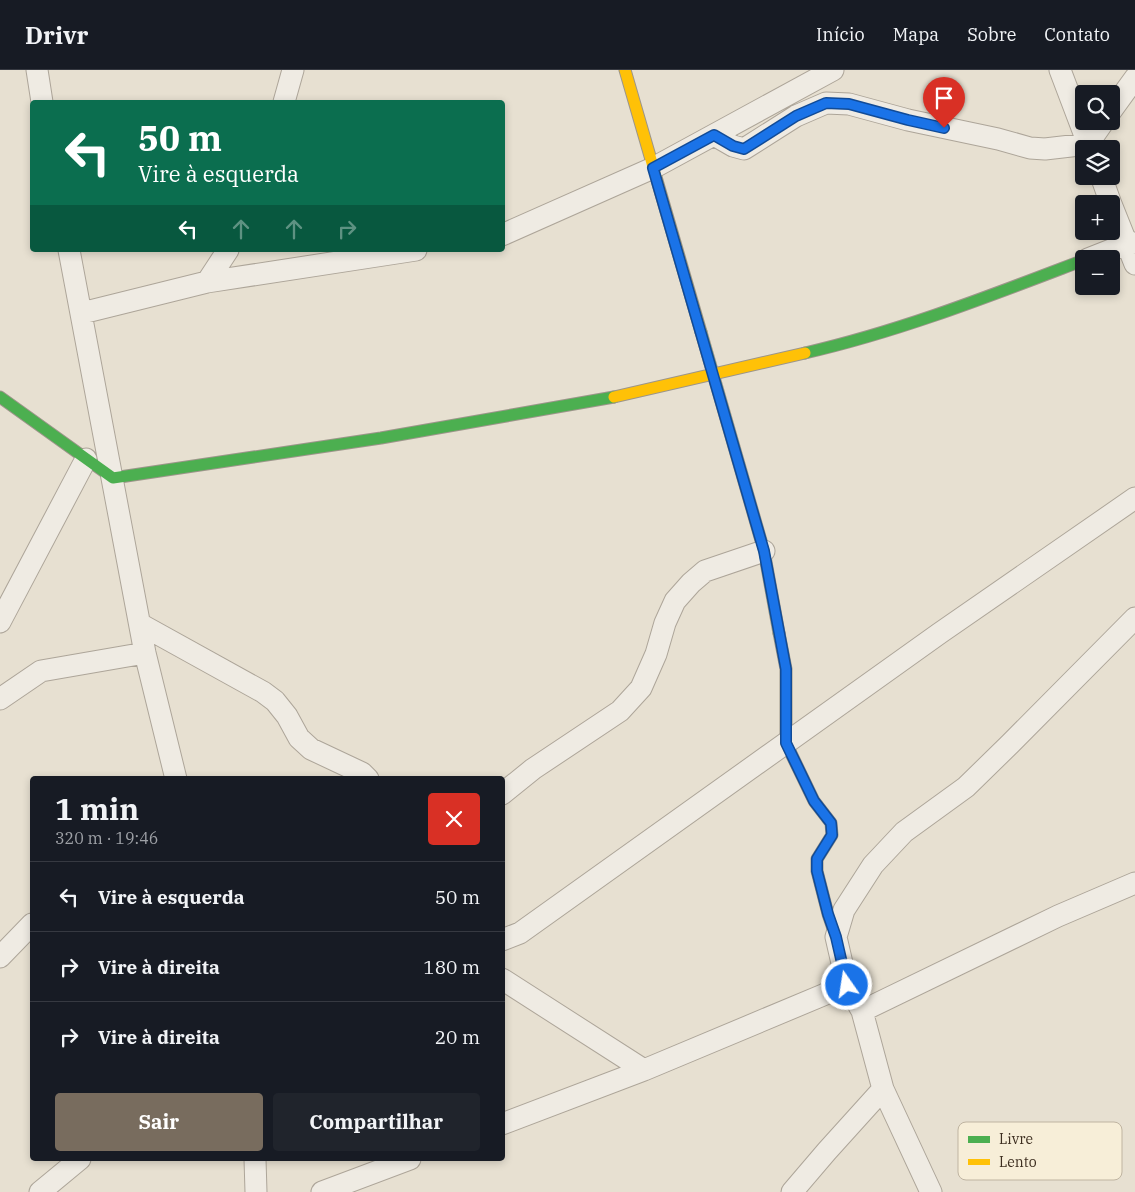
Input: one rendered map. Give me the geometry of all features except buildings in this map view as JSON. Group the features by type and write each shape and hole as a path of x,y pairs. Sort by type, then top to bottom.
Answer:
{"street":[{"path":"37,70 42,100"},
{"path":"285,100 293,70"},
{"path":"625,70 764,551 786,669 786,743 814,801 831,823 832,835 817,859 817,871 836,937 847,985 862,1011 883,1089 931,1192"},
{"path":"505,234 653,168 833,70"},
{"path":"1060,70 1087,140"},
{"path":"1120,99 1135,78"},
{"path":"714,135 733,146 744,149 796,116 826,103 849,104 908,120 998,138 1030,148 1075,147"},
{"path":"1120,222 1131,243 1135,264"},
{"path":"1112,250 1131,243"},
{"path":"70,252 98,410 113,478 145,653 175,776"},
{"path":"207,282 227,252"},
{"path":"82,313 207,282 403,252"},
{"path":"0,397 113,478 381,438 597,401 713,376 855,342 957,309 1075,263"},
{"path":"0,622 86,459"},
{"path":"505,939 520,933 940,633 1135,498"},
{"path":"505,792 533,769 620,711 641,688 656,654 665,623 675,601 691,583 705,571 764,551"},
{"path":"836,937 844,910 873,865 904,832 966,787 1135,618"},
{"path":"140,624 263,692 275,701 287,716 299,738 311,749 365,776"},
{"path":"0,699 41,671 145,653"},
{"path":"862,1011 1058,916 1135,883"},
{"path":"0,957 30,926"},
{"path":"505,981 644,1070"},
{"path":"505,1123 644,1070 847,985"},
{"path":"792,1192 826,1151 883,1089"},
{"path":"40,1192 78,1161"},
{"path":"255,1161 256,1192"},
{"path":"322,1192 405,1161"}],"traffic: fast":[{"path":"805,353 911,323 1075,263"},
{"path":"701,332 764,551 779,633"},
{"path":"0,397 113,478 381,438 614,397"}],"traffic: slow":[{"path":"625,70 701,332"},
{"path":"614,397 805,353"},
{"path":"779,633 786,669 786,743 814,801 831,823 832,835 817,859 817,871 836,937"}],"route":[{"path":"847,985 836,937 817,871 817,859 832,835 831,823 814,801 786,743 786,669 764,551 653,168 714,135 733,146 744,149 796,116 826,103 849,104 944,128"}]}
